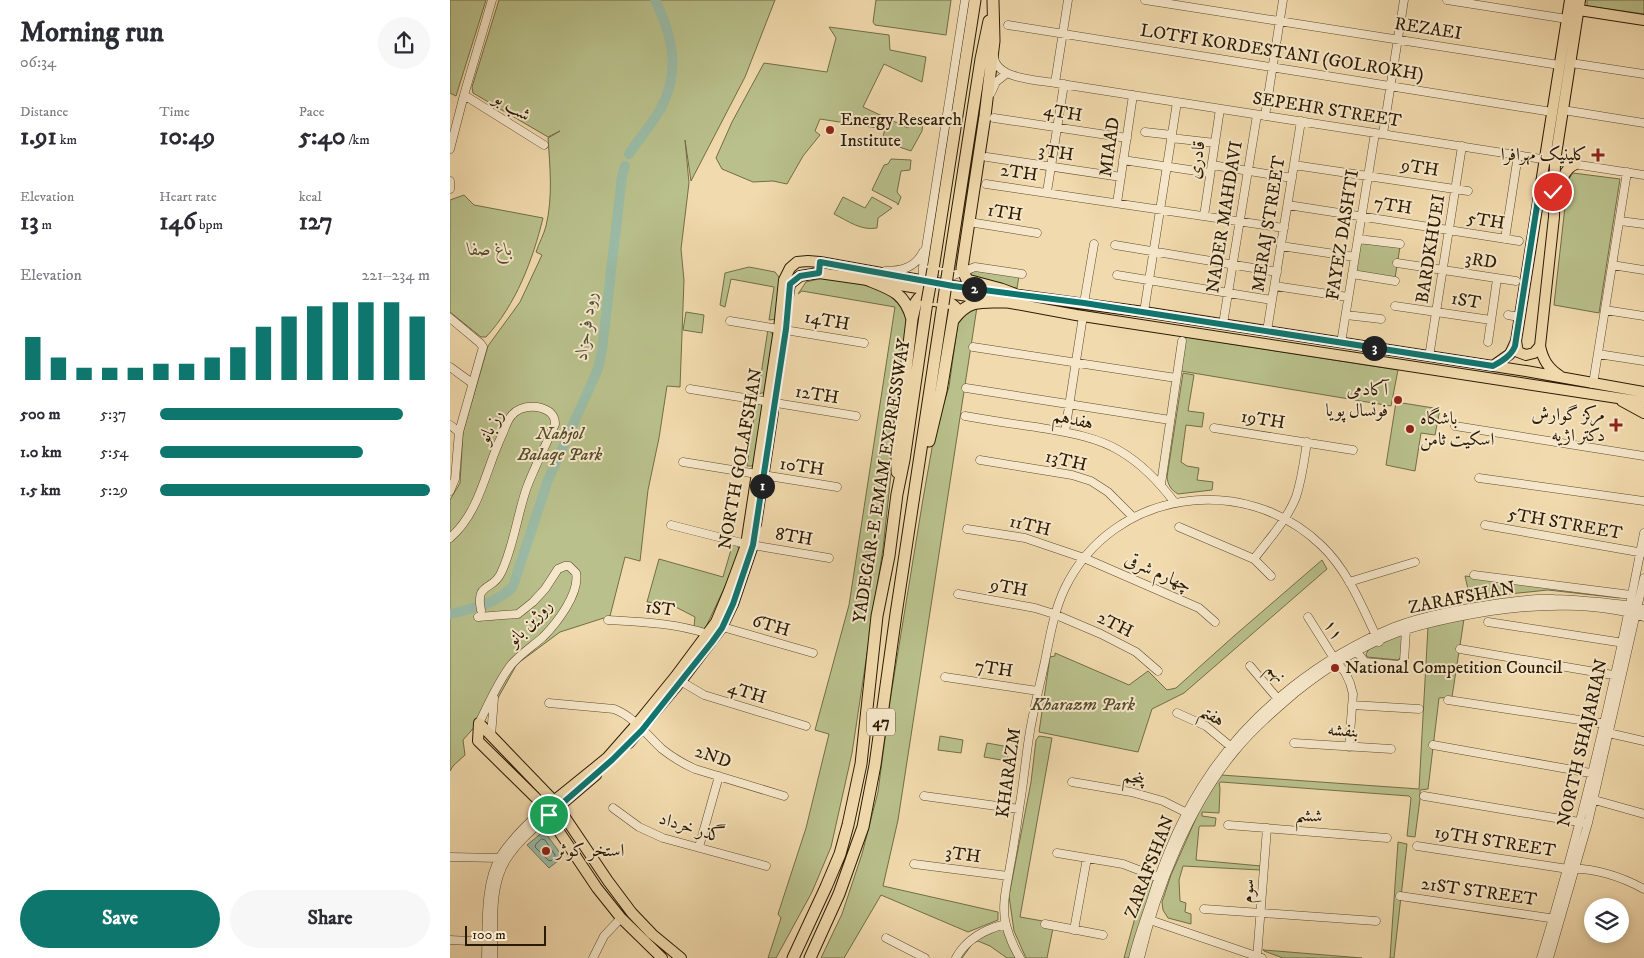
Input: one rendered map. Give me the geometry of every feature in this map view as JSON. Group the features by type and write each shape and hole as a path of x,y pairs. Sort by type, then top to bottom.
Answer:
{"highway":[{"name":"YADEGAR-E EMAM EXPRESSWAY","path":"793,957 840,854 861,764 877,616 889,556 897,494 928,302 928,268 975,0"},
{"name":"YADEGAR-E EMAM EXPRESSWAY","path":"810,958 839,894 863,828 981,59 993,0"},
{"path":"993,0 994,41 990,117 962,263 963,272 967,280 1001,288 1010,298"},
{"path":"869,275 902,297 909,307 912,319"},
{"path":"897,494 897,457 912,319 916,302 920,298 953,304 955,307 941,391 918,476"},
{"path":"954,319 964,308 974,303 1010,298"}],"main road":[{"path":"1554,217 1555,161 1552,112 1570,0"},
{"path":"1493,366 1510,354 1516,341 1544,159 1563,110 1580,5 1644,20"},
{"path":"1565,379 1548,367 1540,346 1554,217 1563,176 1568,168 1576,164"},
{"path":"1539,193 1546,181 1550,182 1553,192"},
{"name":"NORTH GOLAFSHAN","path":"782,329 784,280 790,268 797,262 820,262 869,275"},
{"path":"820,262 819,273 869,275 923,281 1010,298 1082,316 1644,402"},
{"name":"NORTH GOLAFSHAN","path":"547,812 612,760 678,679 718,625 729,591 749,545 790,284 800,276 819,273"},
{"path":"869,275 1010,298 1084,303 1144,312 1493,366 1644,392"},
{"path":"1516,341 1518,352 1526,355 1534,353 1540,346"},
{"path":"1617,398 1644,414"},
{"name":"NORTH GOLAFSHAN","path":"678,679 708,634 718,625"},
{"path":"479,722 556,804 632,913 652,934 681,958"},
{"path":"479,722 478,741 529,791 547,812 597,888 620,918 662,958"}],"street":[{"path":"450,149 492,0"},
{"path":"923,281 928,268 926,246 965,0"},
{"path":"1055,83 1068,0"},
{"name":"REZAEI","path":"1145,0 1559,64"},
{"name":"NADER MAHDAVI","path":"1223,324 1248,170 1273,67 1283,0"},
{"name":"FAYEZ DASHTI","path":"1341,343 1368,176 1391,86 1404,0"},
{"path":"1447,0 1567,19"},
{"name":"LOTFI KORDESTANI (GOLROKH)","path":"1008,25 1552,112"},
{"path":"990,117 993,87 999,78 1006,74 998,67 994,60 994,41"},
{"path":"1571,63 1644,74"},
{"name":"SEPEHR STREET","path":"1006,74 1379,134 1644,174"},
{"path":"1047,192 1064,84"},
{"name":"شب بو","path":"464,95 544,145"},
{"name":"MIAAD","path":"1117,203 1133,95"},
{"path":"1144,312 1177,102"},
{"name":"قادری","path":"1204,216 1220,109"},
{"path":"1563,110 1644,123"},
{"name":"4TH","path":"990,117 1127,138"},
{"name":"MERAJ STREET","path":"1267,331 1301,121"},
{"path":"1145,132 1215,143"},
{"name":"BARDKHUEI","path":"1429,357 1462,146"},
{"path":"1505,239 1518,155"},
{"name":"3TH","path":"987,157 1121,177"},
{"path":"1124,160 1167,166 1248,170 1292,178"},
{"path":"1294,165 1368,176"},
{"path":"1593,384 1627,172"},
{"name":"9TH","path":"1368,176 1468,191"},
{"path":"450,181 450,189"},
{"name":"2TH","path":"986,184 1204,216"},
{"path":"1288,205 1362,216"},
{"path":"1204,216 1284,228"},
{"name":"7TH","path":"1362,216 1449,230"},
{"path":"1620,221 1644,224"},
{"name":"1TH","path":"969,222 1036,233"},
{"name":"5TH","path":"1449,230 1519,241"},
{"path":"1358,239 1400,244"},
{"path":"1084,303 1094,244"},
{"path":"1115,245 1277,272"},
{"path":"869,275 910,267 919,260 926,246"},
{"path":"1281,246 1355,257"},
{"path":"1398,263 1443,270"},
{"path":"1612,266 1644,270"},
{"path":"928,268 954,275 974,267 1022,274"},
{"name":"3RD","path":"1443,270 1516,282"},
{"path":"1352,274 1395,281"},
{"path":"1117,275 1272,300"},
{"path":"1488,342 1497,279"},
{"path":"1274,286 1348,297"},
{"path":"1395,306 1436,311"},
{"path":"1606,310 1644,316"},
{"name":"1ST","path":"1436,311 1491,320"},
{"path":"1346,315 1381,319"},
{"path":"1508,315 1520,317"},
{"path":"1065,432 1082,316"},
{"path":"450,318 480,342 483,347 459,432 450,491"},
{"path":"730,321 782,329"},
{"name":"14TH","path":"782,329 864,343"},
{"path":"1161,484 1182,340"},
{"path":"973,347 1176,378"},
{"path":"1598,354 1644,361"},
{"path":"450,367 472,383"},
{"path":"690,388 771,403"},
{"path":"966,388 1170,420"},
{"name":"12TH","path":"771,403 856,416"},
{"name":"رز بانو","path":"450,538 466,522 476,504 497,444 511,416 517,410 524,407 532,406 548,410 553,416 555,424 527,487 505,564 498,578 482,590 479,600 480,613"},
{"name":"هفدهم","path":"964,416 1065,432 1096,440 1119,450 1138,463 1161,484 1175,503"},
{"path":"450,425 459,432"},
{"path":"1455,426 1644,456"},
{"name":"19TH","path":"1214,428 1353,450"},
{"name":"19TH","path":"1285,518 1295,498 1302,476 1307,442"},
{"name":"13TH","path":"980,460 1072,475 1091,481 1108,492 1133,517"},
{"path":"683,462 760,475"},
{"name":"10TH","path":"760,475 837,487"},
{"path":"1479,478 1644,501"},
{"name":"KHARAZM","path":"1020,958 1015,950 1006,924 1004,901 1038,691 1054,614 1066,587 1084,558 1105,538 1133,517 1175,503 1222,500 1246,503 1268,510 1304,530 1334,558 1349,582 1378,639"},
{"path":"1254,559 1285,518"},
{"path":"671,525 749,545"},
{"name":"5TH STREET","path":"1485,525 1642,552"},
{"path":"1179,527 1254,559 1271,576"},
{"name":"11TH","path":"967,529 1025,538 1084,558"},
{"name":"NORTH SHAJARIAN","path":"1548,958 1596,774 1625,644 1628,608 1642,552 1644,536"},
{"name":"8TH","path":"749,545 830,558"},
{"name":"چهارم شرقی","path":"1084,558 1199,608 1215,622"},
{"path":"1349,582 1415,562"},
{"name":"روژین بانو","path":"480,613 499,616 518,614 545,588 558,569 568,566 575,570 577,580 568,605 542,638 513,663 494,693"},
{"path":"1474,575 1631,595"},
{"path":"1635,576 1644,578"},
{"name":"NORTH SHAJARIAN","path":"1625,644 1641,612 1644,578"},
{"name":"9TH","path":"958,594 1035,608 1054,614"},
{"name":"ZARAFSHAN","path":"1161,878 1198,806 1215,777 1235,750 1282,704 1335,660 1358,652 1396,627 1442,614 1512,602 1553,598 1628,608 1641,612"},
{"name":"ZARAFSHAN","path":"1133,958 1148,920 1172,842 1210,774 1230,746 1251,724 1306,676 1378,639 1471,614 1553,605 1628,608"},
{"name":"2TH","path":"1054,614 1101,634 1136,652 1158,671"},
{"name":"۱۱","path":"1308,617 1335,660 1345,672 1350,683 1352,705 1348,747"},
{"name":"1ST","path":"608,620 664,624 708,634"},
{"path":"1488,622 1625,644"},
{"name":"6TH","path":"718,625 813,653"},
{"path":"1358,652 1364,662 1399,665 1404,661 1406,630"},
{"path":"1460,649 1618,676"},
{"name":"نهم","path":"1250,666 1278,699"},
{"name":"7TH","path":"945,677 1038,691"},
{"name":"4TH","path":"678,679 704,695 806,726"},
{"path":"479,722 494,693"},
{"path":"491,736 494,693"},
{"path":"1448,700 1606,728 1644,741"},
{"name":"2ND","path":"549,703 614,709 624,713 664,750 685,764 784,796"},
{"path":"1352,705 1419,709"},
{"name":"هفتم","path":"1177,713 1206,726 1230,746"},
{"name":"بنفشه","path":"1294,743 1391,749"},
{"path":"1433,745 1596,774"},
{"path":"699,848 719,776"},
{"name":"پنجم","path":"1072,782 1130,792 1163,802 1187,813"},
{"path":"924,796 1019,810"},
{"path":"1424,796 1584,823"},
{"path":"1590,799 1644,814"},
{"name":"گذر خرداد","path":"613,808 639,827 663,838 766,866"},
{"path":"486,958 502,860 522,829 547,812"},
{"name":"ششم","path":"1228,825 1387,838"},
{"name":"سوم","path":"1259,958 1267,828"},
{"name":"19TH STREET","path":"1417,846 1604,874 1633,883 1644,889"},
{"path":"1057,853 1123,864 1161,878"},
{"path":"450,857 502,860"},
{"path":"1074,930 1087,858"},
{"name":"3TH","path":"914,864 1008,876"},
{"name":"21ST STREET","path":"1400,896 1557,919"},
{"path":"1204,909 1376,920"},
{"path":"593,958 604,936 620,918"},
{"name":"NORTH SHAJARIAN","path":"1541,958 1557,919"},
{"path":"1148,920 1259,958"},
{"name":"ZARAFSHAN","path":"1140,958 1148,920"},
{"path":"956,958 970,939 987,929 1006,924"},
{"path":"1045,924 1103,935"},
{"path":"886,938 925,958"},
{"path":"450,940 490,942"},
{"path":"490,942 492,958"}],"green space":[{"path":"450,0 486,0 456,96 450,93"},
{"name":"Nahjol Balaqe Park","path":"499,0 775,0 745,77 691,181 685,140 689,183 681,249 684,280 680,387 667,386 648,490 640,561 625,557 610,616 560,632 517,664 494,705 463,740 465,755 450,771 450,500 460,483 463,432 488,346 520,302 542,255 536,252 546,226 550,204 548,138 560,131 548,137 473,93 472,87"},
{"path":"876,0 951,0 946,35 875,25 873,22"},
{"path":"1587,0 1644,0 1644,14 1587,6"},
{"path":"829,27 889,35 890,50 926,57 922,82 884,64 863,107 908,128 914,119 923,123 922,131 911,151 882,141 885,129 820,119 815,131 820,135 803,156 787,184 773,181 753,182 722,169 716,158 732,122 764,63 827,72 836,38"},
{"path":"891,159 911,160 910,170 901,171 897,192 901,197 898,205 872,190 884,165 888,164"},
{"path":"1573,173 1620,179 1599,313 1554,305 1568,180"},
{"name":"باغ صفا","path":"464,195 474,205 543,218 534,249 515,296 486,337 481,337 450,312 450,200"},
{"path":"843,197 865,208 872,197 892,208 878,218 877,228 866,228 855,225 834,214"},
{"path":"1360,243 1400,247 1395,278 1356,272"},
{"path":"749,267 775,272 781,280 777,319 769,320 774,287 731,279 725,307 720,305 725,273"},
{"path":"970,269 1019,276 1017,288 985,283 968,277"},
{"path":"823,278 872,285 895,296 908,318 883,548 852,753 831,847 812,892 776,958 768,958 781,918 778,914 806,828 829,734 815,730 849,605 895,307 802,291 798,294 806,282"},
{"path":"977,307 898,820 883,886 998,912 998,920 968,932 881,895 844,958 821,958 842,914 862,854 878,792 890,701 935,431 949,387 958,322 966,309"},
{"path":"686,312 704,315 702,333 683,330"},
{"path":"768,329 774,336 766,392 758,394"},
{"path":"1186,337 1398,370 1391,406 1181,371"},
{"path":"1183,373 1194,375 1188,411 1204,413 1202,427 1186,425 1181,462 1187,466 1199,468 1197,480 1213,482 1212,490 1178,494 1170,487 1167,477"},
{"path":"1396,402 1440,409 1435,435 1421,433 1415,471 1386,465"},
{"path":"756,403 764,405 754,466 747,466"},
{"path":"733,543 739,549 729,578 704,631 694,627 695,617 670,604 647,602 659,559 723,577"},
{"name":"Kharazm Park","path":"1322,560 1327,569 1184,693 1152,709 1138,752 1039,732 1050,657 1055,656 1055,653 1129,685 1148,671 1167,690 1176,688"},
{"path":"1465,576 1620,595 1620,598 1548,590 1470,598"},
{"path":"1464,619 1452,697 1439,698 1428,789 1420,790 1415,837 1407,836 1411,798 1409,796 1221,782 1219,783 1219,813 1202,812 1202,816 1216,818 1215,826 1199,827 1196,860 1261,866 1261,870 1183,866 1179,880 1180,901 1186,903 1185,912 1191,914 1191,924 1168,918 1163,910 1162,902 1171,875 1201,807 1221,775 1419,789 1428,627"},
{"path":"1402,634 1403,655 1398,660 1367,657 1366,654 1369,649"},
{"path":"940,736 963,740 961,753 938,750"},
{"path":"1039,736 1052,738 1020,917 1054,923 1047,958 1026,958 1014,931 1009,896 1031,782 1036,740"},
{"path":"987,743 1009,747 1007,761 984,757"},
{"path":"1398,842 1407,844 1394,958 1390,958"},
{"path":"1149,876 1154,878 1131,958 1124,958 1136,914"},
{"path":"1005,927 1018,958 1007,958 990,946 978,941 973,943 962,958 960,958 976,937"},
{"path":"1263,949 1362,958 1283,958 1264,951"}],"water":[{"name":"استخر کوثر","path":"544,831 563,857 549,868 527,845"}],"waterway":[{"path":"629,154 660,110 671,82 672,55 670,41 655,0"},
{"name":"رود فرحزاد","path":"450,614 492,601 513,586 548,480 598,369 602,350 622,176 625,166"}],"place":[{"name":"Energy Research Institute","path":"830,130"},
{"name":"کلینیک مهرافرا","path":"1598,155"},
{"name":"آکادمی فوتسال پویا","path":"1398,400"},
{"name":"مرکز گوارش دکتر اژیه","path":"1616,425"},
{"name":"باشگاه اسکیت ثامن","path":"1410,429"},
{"name":"National Competition Council","path":"1335,668"},
{"name":"استخر کوثر","path":"546,851"}],"route":[{"path":"549,815 612,760 642,730 722,628 733,604 753,545 786,329 790,284 800,276 819,273 820,262 953,286 1084,303 1493,366 1506,359 1515,346 1539,193 1544,182 1550,182 1553,192"}]}
